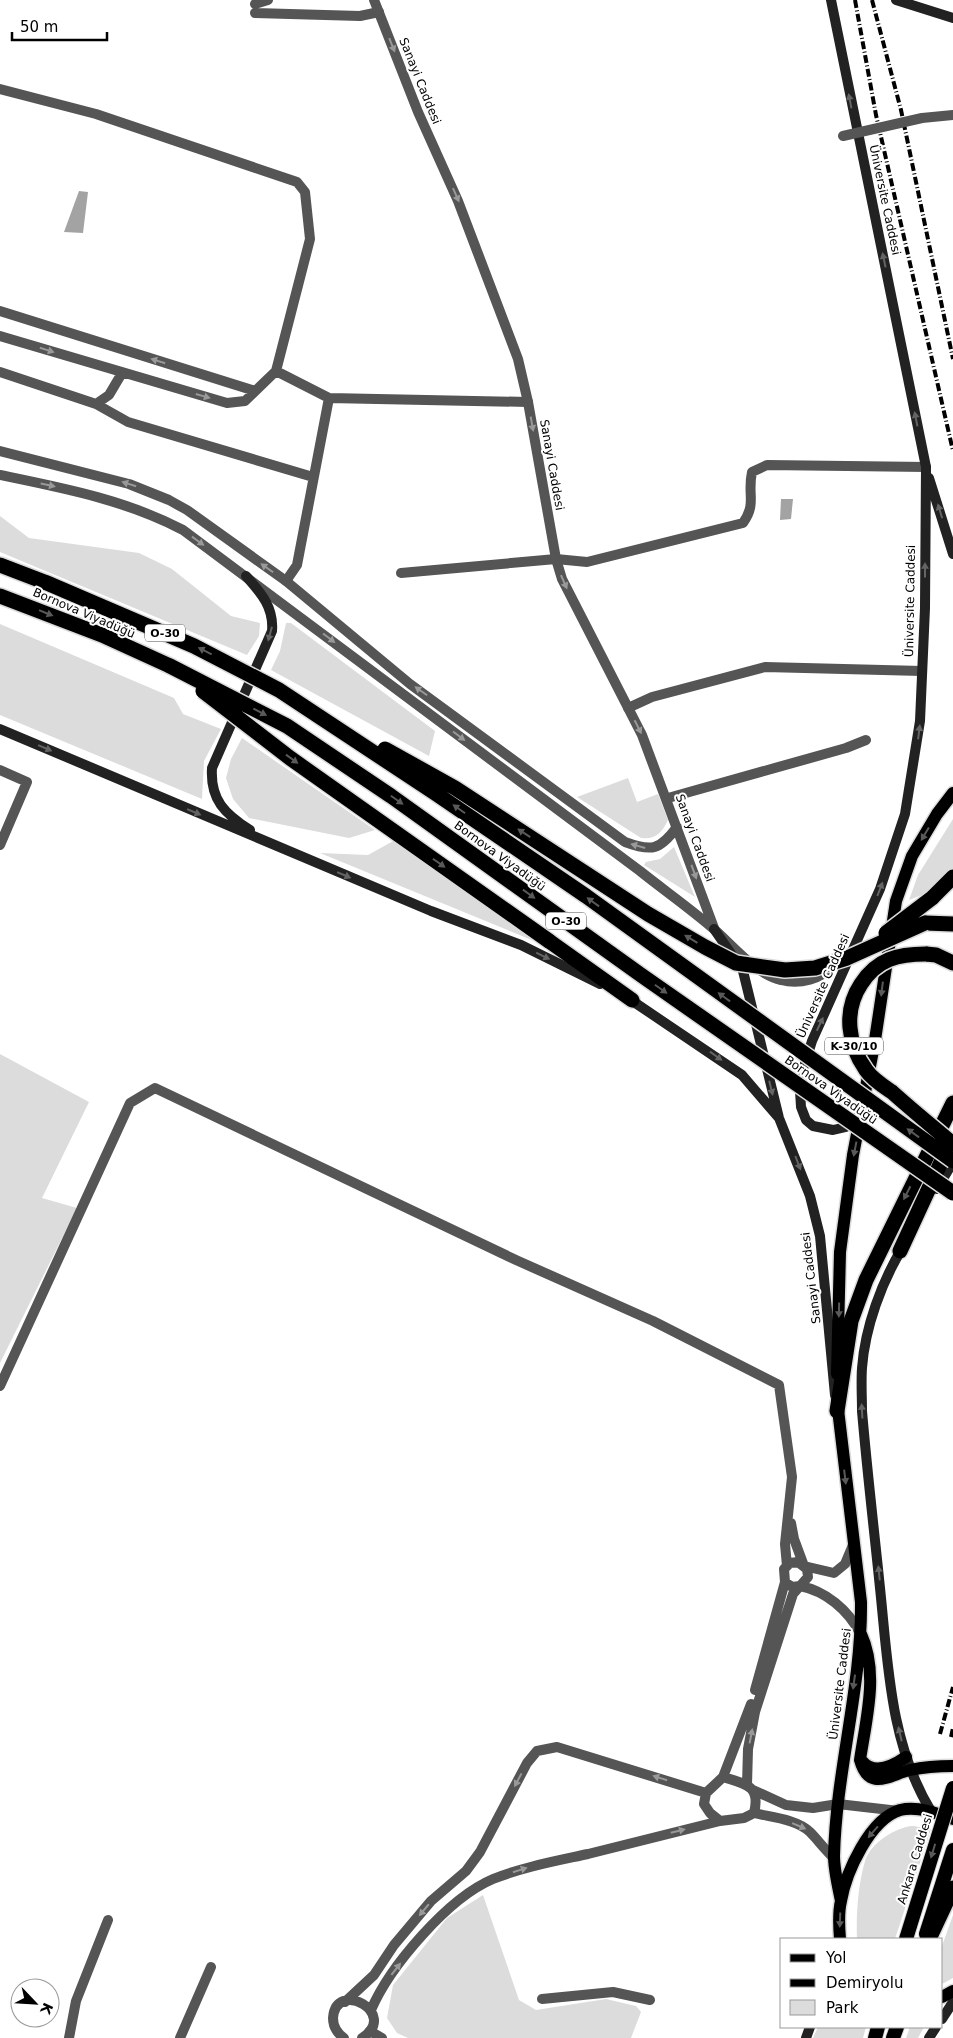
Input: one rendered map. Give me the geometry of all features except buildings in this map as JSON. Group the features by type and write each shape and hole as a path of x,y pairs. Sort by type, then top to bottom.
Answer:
{"highway":[{"name":"Bornova Viyadüğü","path":"0,565 48,583 194,646 279,690 435,793 578,891 953,1161"},
{"name":"Bornova Viyadüğü","path":"0,596 102,635 170,666 287,726 391,796 953,1193"},
{"path":"170,666 290,758 632,1000"},
{"name":"O-30","path":"279,690 455,788 648,914 704,948 736,962 785,970 815,968 836,963 865,940 924,923 953,924"},
{"path":"865,940 932,898 953,876"},
{"name":"K-30/10","path":"953,963 936,955 926,954 903,954 892,958 877,967 866,977 856,991 850,1014 850,1036 856,1053 867,1071 953,1144"},
{"path":"837,1411 851,1321 866,1280 953,1103"},
{"path":"900,1251 953,1137"},
{"name":"Ankara Caddesi","path":"906,1938 953,1788"},
{"path":"924,1938 953,1850"},
{"path":"929,1938 953,1888"}],"main road":[{"name":"Üniversite Caddesi","path":"831,0 926,467 925,608 919,729 905,814 865,940 812,1041 802,1073 800,1091 806,1120 813,1126 823,1130 846,1127 863,1106"},
{"path":"896,0 953,18"},
{"path":"926,467 953,554"},
{"path":"246,576 267,601 271,613 272,631 212,768 212,786 223,808 237,822 271,844"},
{"path":"0,729 431,911 520,945 632,1000 742,1075 779,1118"},
{"name":"Üniversite Caddesi","path":"841,1901 834,1858 838,1804 861,1634 861,1602 837,1411 840,1252 896,901 912,856 937,814 953,794"},
{"path":"714,929 743,971 779,1118"},
{"name":"Sanayi Caddesi","path":"779,1118 810,1196 820,1236 837,1411"},
{"path":"931,1811 917,1787 908,1764 892,1698 862,1411 862,1368 867,1331 900,1251 953,1161"},
{"path":"861,1634 868,1648 870,1679 860,1760 867,1773 876,1779 889,1778 908,1764 953,1766"},
{"path":"840,1938 841,1901 851,1866 868,1838 883,1820 899,1810 931,1811 953,1819"},
{"path":"943,2017 953,2002"}],"street":[{"path":"268,0 255,9 360,16 379,12"},
{"name":"Sanayi Caddesi","path":"374,0 418,112 458,201 518,359 528,402 556,559 562,579 642,736 668,798 714,929"},
{"path":"0,89 96,114 297,182 305,192 310,238 276,371 245,401 227,403 0,336"},
{"path":"843,136 922,118 953,115"},
{"path":"0,311 255,391"},
{"path":"276,371 329,398 528,402"},
{"path":"0,372 96,404 128,422 313,477"},
{"path":"96,404 109,395 122,373"},
{"path":"286,581 297,565 329,398"},
{"path":"0,450 128,484 169,500 187,510 286,581 410,684 625,842 650,849 665,843 677,826"},
{"path":"401,573 556,559 587,562 743,524 752,511 749,484 752,472 767,465 926,467"},
{"path":"0,475 81,492 136,507 183,530 714,929 744,957 771,976 794,982 814,978 830,970 865,940"},
{"path":"628,708 652,697 765,667 922,671"},
{"path":"668,798 846,748 866,740"},
{"path":"0,770 27,782 0,844"},
{"path":"0,1386 130,1103 154,1088 516,1260 654,1321 779,1385 792,1477 785,1544 787,1566"},
{"path":"362,2038 370,2031 373,2022 371,2010 379,1991 420,1939 459,1899 492,1880 535,1865 720,1821 744,1818 754,1812 757,1800 750,1787 748,1749 755,1712 788,1603 808,1577 794,1539 789,1512"},
{"path":"720,1821 710,1813 704,1804 706,1793 723,1777 748,1715 785,1582 783,1572 787,1566 798,1562 804,1566 834,1573 844,1564 853,1544"},
{"path":"785,1582 792,1587 800,1586 822,1593 856,1624 861,1634"},
{"path":"338,2036 334,2015 374,1975 394,1945 431,1901 466,1871 480,1852 527,1763 537,1751 557,1747 706,1793"},
{"path":"723,1777 750,1787 786,1806 813,1808 838,1804 899,1810"},
{"path":"754,1812 799,1825 809,1831 834,1858"},
{"path":"69,2038 76,2001 108,1920"},
{"path":"180,2038 212,1967"},
{"path":"542,1999 613,1992 641,1996 650,2000"},
{"path":"345,2002 356,2000 362,2002 371,2010"},
{"path":"370,2031 382,2038"}],"green space":[{"path":"0,516 29,538 139,553 172,569 231,616 260,623 259,636 247,655 0,552"},
{"path":"286,623 291,623 435,731 429,756 271,670 280,651"},
{"path":"0,624 174,698 183,714 221,729 204,761 202,799 0,715"},
{"path":"242,738 375,830 349,838 249,818 233,799 226,778 231,759"},
{"path":"628,778 637,802 658,794 668,820 661,832 654,837 641,838 577,797"},
{"path":"953,819 953,871 937,889 909,900 918,875"},
{"path":"395,840 539,943 320,853 368,855"},
{"path":"674,847 695,897 644,865 646,862 660,859"},
{"path":"0,1054 89,1102 42,1198 77,1208 0,1363"},
{"path":"913,1826 931,1829 895,1938 857,1938 859,1890 865,1861 872,1848 884,1838 906,1827"},
{"path":"483,1895 519,2000 536,2010 606,1999 636,2006 641,2012 631,2038 408,2038 397,2033 387,2018 393,1985 447,1918"},
{"path":"953,1915 953,1978 943,1983 943,1943"},
{"path":"818,2028 866,2028 863,2038 813,2038"},
{"path":"910,2028 923,2028 918,2038 906,2038"}],"shaded area":[{"path":"79,191 88,192 83,233 64,232"},
{"path":"781,499 793,499 791,519 780,520"}],"railway":[{"path":"855,0 876,115 953,451"},
{"path":"872,0 901,110 953,359"},
{"path":"940,1734 953,1687"},
{"path":"951,1737 953,1728"}]}
